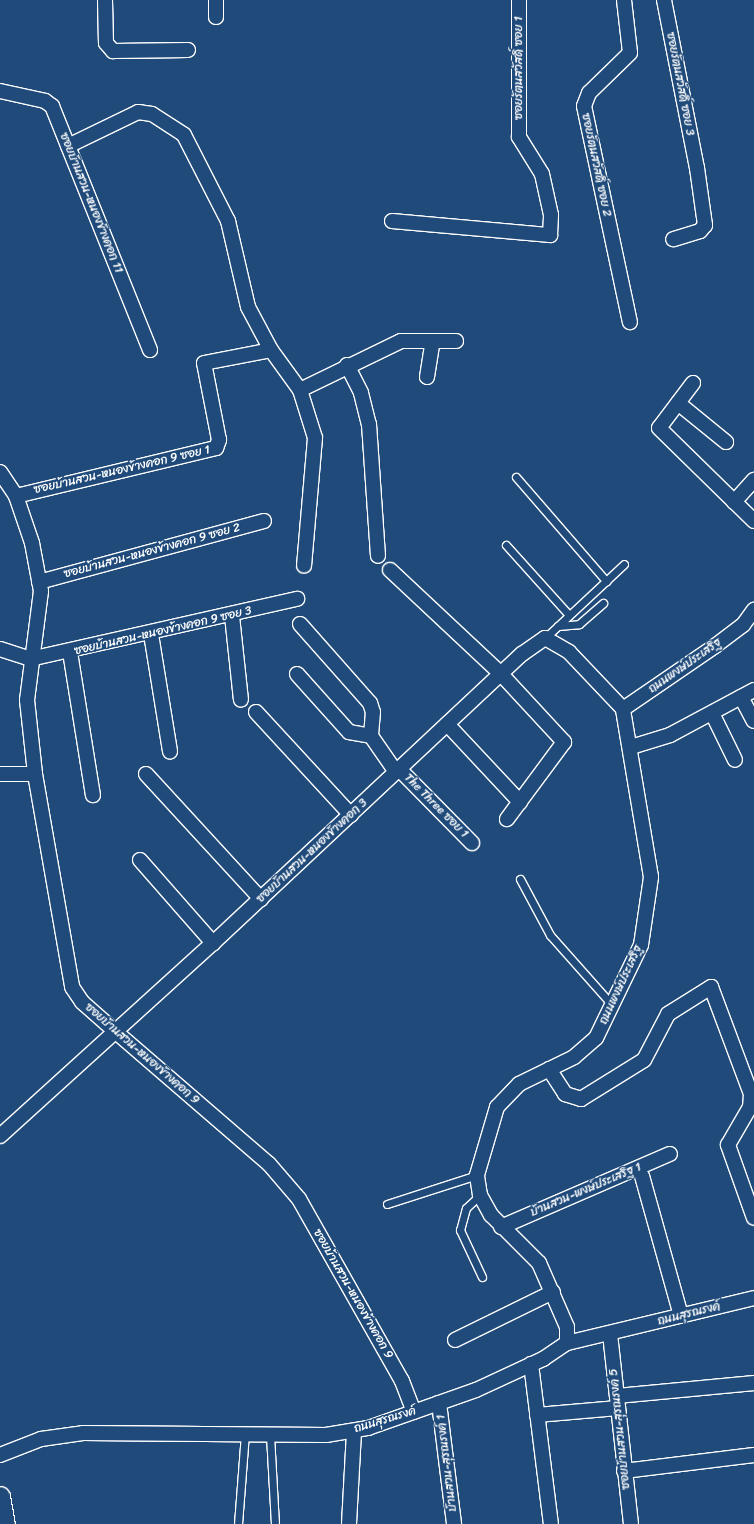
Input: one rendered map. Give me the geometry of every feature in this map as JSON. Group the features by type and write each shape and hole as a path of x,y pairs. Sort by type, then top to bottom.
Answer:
{"main road":[{"path":"0,1497 5,1524"}],"street":[{"path":"105,0 106,43 113,51 188,50"},
{"path":"216,0 216,17"},
{"name":"ซอยรัตนสวัสดิ์ ซอย 1","path":"392,221 550,235 551,215 542,174 519,137 519,0"},
{"name":"ซอยรัตนสวัสดิ์ ซอย 2","path":"624,0 630,53 589,93 584,106 630,322"},
{"name":"ซอยรัตนสวัสดิ์ ซอย 3","path":"664,0 697,168 705,225 700,231 673,239"},
{"name":"ซอยบ้านสวน-หนองข้างคอก 11","path":"0,91 49,103 68,146 150,350"},
{"path":"68,146 138,112 152,114 184,135 228,221 248,306 271,350 300,390 315,438 304,566"},
{"path":"300,390 347,365 401,341 456,341"},
{"path":"427,376 433,341"},
{"name":"ซอยบ้านสวน-หนองข้างคอก 9 ซอย 1","path":"16,496 216,448 219,440 204,363 271,350"},
{"path":"347,365 361,393 369,424 378,556"},
{"path":"693,383 659,428 754,521"},
{"path":"678,403 726,442"},
{"name":"ซอยบ้านสวน-หนองข้างคอก 9","path":"0,472 16,496 32,543 41,591 30,660 27,700 35,774 72,987 82,1002 269,1164 299,1199 402,1381 414,1412"},
{"path":"734,502 754,480"},
{"name":"ซอยบ้านสวน-หนองข้างคอก 9 ซอย 2","path":"39,582 264,521"},
{"path":"390,570 501,674 564,742 507,819"},
{"name":"ซอยบ้านสวน-หนองข้างคอก 9 ซอย 3","path":"30,660 232,616 297,599"},
{"name":"ถนนพงษ์ประเสริฐ","path":"567,1343 567,1327 553,1292 539,1264 501,1227 480,1195 477,1176 497,1108 519,1084 574,1057 596,1038 613,1006 640,945 651,877 631,747 623,708 715,646 742,625 754,610"},
{"path":"232,616 241,700"},
{"path":"297,674 349,732 371,736 373,712 370,703 300,624"},
{"path":"152,634 170,751"},
{"path":"545,638 569,652 623,708"},
{"name":"ซอยบ้านสวน-หนองข้างคอก 3","path":"0,1136 261,900 501,674 545,638"},
{"path":"0,649 30,660"},
{"path":"70,652 93,795"},
{"path":"631,747 670,735 754,690"},
{"path":"741,697 754,720"},
{"path":"256,712 351,814"},
{"path":"712,713 735,760"},
{"path":"447,724 520,802"},
{"name":"The Three ซอย 1","path":"371,736 398,771 472,843"},
{"path":"0,774 35,774"},
{"path":"146,774 261,900"},
{"path":"140,860 213,943"},
{"path":"549,1069 565,1094 581,1099 644,1060 668,1014 711,987 751,1094 750,1107 728,1145 754,1218"},
{"name":"บ้านสวน-พงษ์ประเสริฐ 1","path":"501,1227 670,1154"},
{"path":"642,1176 681,1316"},
{"path":"455,1340 553,1292"},
{"name":"ถนนสุรณรงค์","path":"0,1455 41,1439 83,1432 326,1435 354,1430 440,1403 531,1364 567,1343 610,1334 754,1298"},
{"name":"ซอยบ้านสวน-สุรณรงค์ 5","path":"610,1334 631,1524"},
{"path":"531,1364 550,1524"},
{"path":"537,1415 754,1383"},
{"name":"บ้านสวน-สุรณรงค์ 1","path":"440,1403 454,1524"},
{"path":"350,1524 354,1430"},
{"path":"624,1470 754,1455"}],"lane":[{"path":"516,477 606,581"},
{"path":"506,545 569,615"},
{"path":"545,638 624,564"},
{"path":"558,626 579,624 603,603"},
{"path":"520,879 550,935 613,1006"},
{"path":"387,1204 477,1176"},
{"path":"480,1195 466,1208 460,1230 482,1276"},
{"path":"238,1524 245,1434"},
{"path":"270,1435 275,1524"}]}
